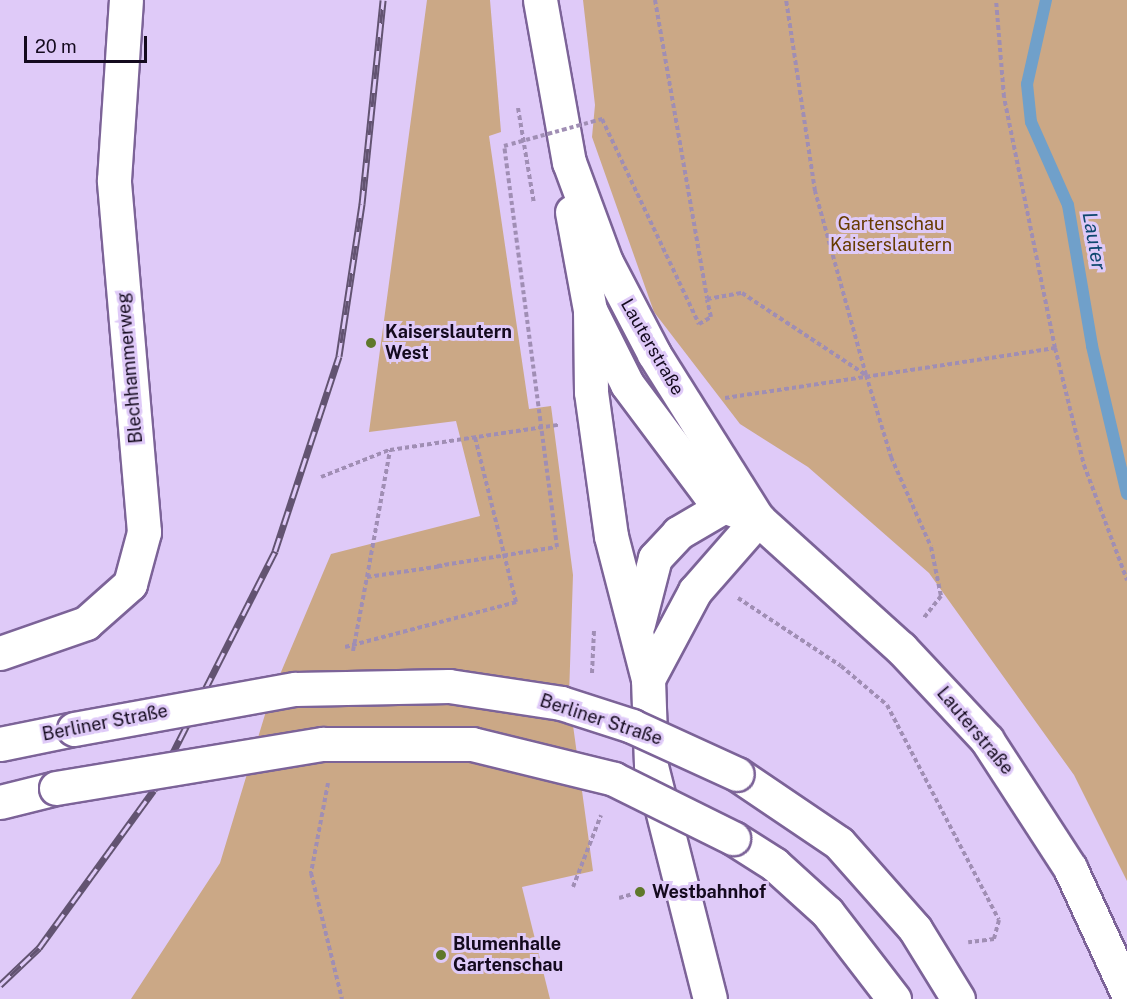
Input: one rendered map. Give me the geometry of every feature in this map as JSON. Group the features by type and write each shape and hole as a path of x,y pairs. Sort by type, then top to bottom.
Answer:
{"main road":[{"name":"Blechhammerweg","path":"0,653 86,623 130,584 144,532 114,180 126,0"},
{"name":"Lauterstraße","path":"540,0 569,162 571,206 590,310 644,411 690,473 724,506 758,519"},
{"name":"Lauterstraße","path":"569,162 629,311 758,519 901,648 957,705 1018,782 1070,868 1127,992"},
{"path":"590,310 594,419 611,536 648,679 651,766 710,999"},
{"path":"636,635 655,558 678,533 724,506"},
{"path":"648,679 708,574 758,519"},
{"name":"Berliner Straße","path":"0,744 295,689 449,686 572,707 662,739 737,774 808,818 852,857 915,929 958,999"},
{"path":"0,802 56,788 323,744 472,744 614,779 733,838 774,864 827,912 894,999"}],"path":[{"path":"437,566 557,547 504,146 602,120 699,324 711,317 655,0"},
{"path":"786,0 815,191 891,457 931,547 941,596 901,648"},
{"path":"996,0 1004,97 1055,348 1084,465 1127,580"},
{"path":"708,299 742,293 866,375"},
{"path":"686,405 866,375 1055,348"},
{"path":"321,477 390,450 594,419"},
{"path":"342,648 516,602 475,437"},
{"path":"367,577 390,450"},
{"path":"708,574 842,666 887,705 999,920 994,939 968,942 962,934"},
{"path":"596,806 606,810"},
{"path":"573,887 601,822"},
{"path":"620,898 640,892"}],"green space":[{"path":"427,0 490,0 501,132 489,136 529,409 551,406 573,575 569,696 593,871 522,887 550,999 131,999 220,863 270,698 331,554 480,516 456,421 369,432"},
{"name":"Gartenschau Kaiserslautern","path":"583,0 1127,0 1127,881 1074,775 929,573 808,467 740,424 654,312 592,137 595,105"}],"waterway":[{"name":"Lauter","path":"1046,0 1027,84 1031,122 1068,205 1092,346 1127,494"}],"railway":[{"path":"0,985 39,948 154,790 275,551 339,356 362,204 383,0"}],"place":[{"name":"Kaiserslautern West","path":"371,343"},
{"name":"Westbahnhof","path":"640,892"},
{"name":"Blumenhalle Gartenschau","path":"441,955"}]}
